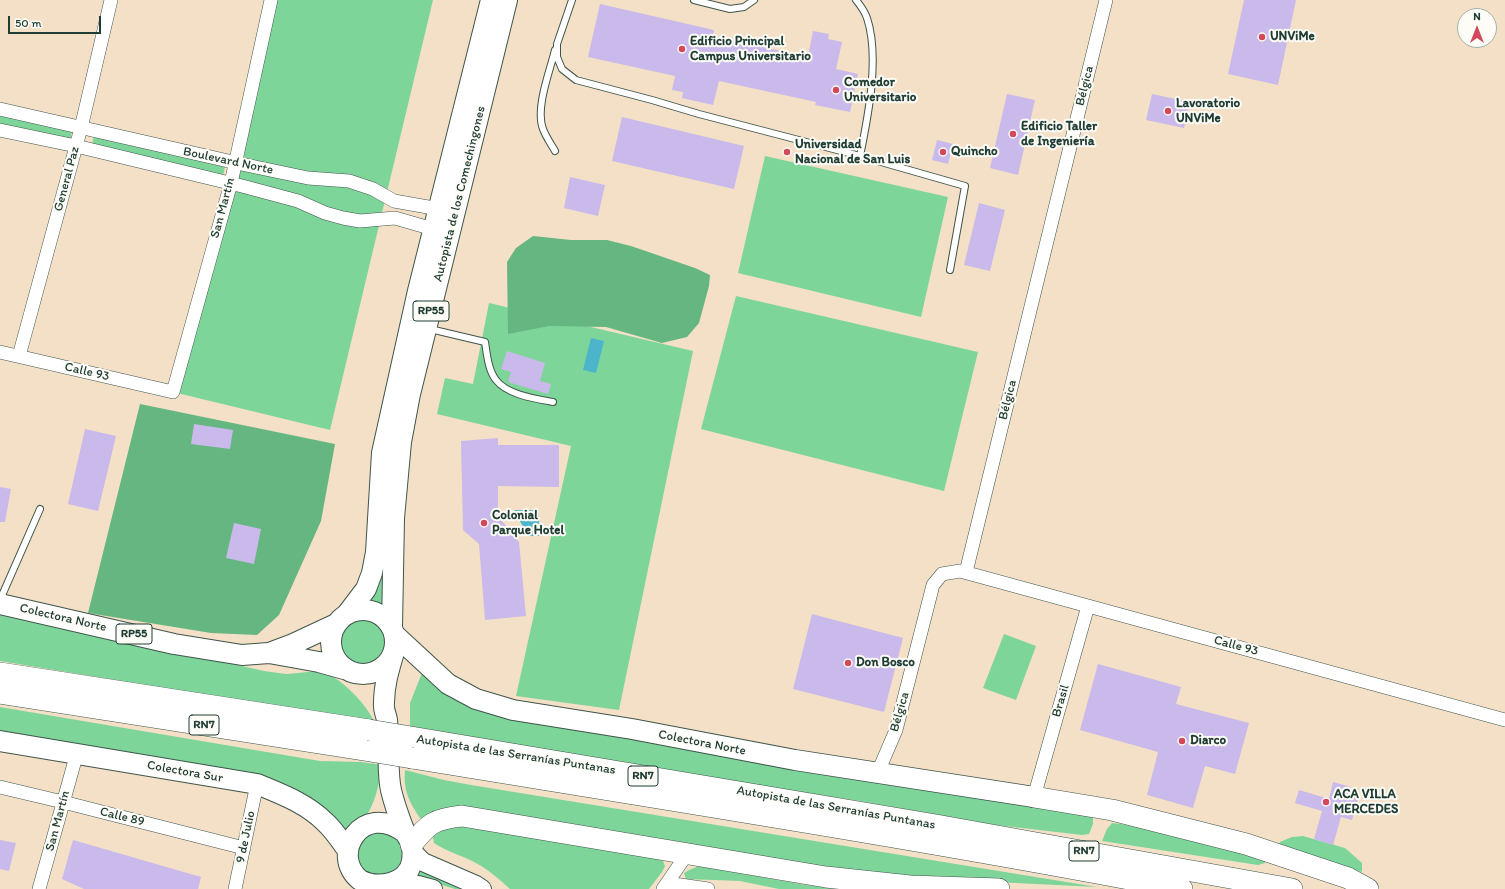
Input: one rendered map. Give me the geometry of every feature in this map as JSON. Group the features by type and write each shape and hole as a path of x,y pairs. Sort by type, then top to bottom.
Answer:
{"highway":[{"name":"Autopista de las Serranías Puntanas","path":"0,673 411,737 936,825 1292,889"},
{"name":"Autopista de las Serranías Puntanas","path":"0,695 38,699 370,751 866,832 1182,889"},
{"path":"1034,797 1112,810 1246,844 1348,878 1368,889"},
{"path":"410,843 425,828 435,822 444,818 462,816 826,877 910,886 999,889"}],"main road":[{"name":"Autopista de los Comechingones","path":"341,619 366,589 372,573 376,552 382,453 400,367 442,231 491,0"},
{"name":"Autopista de los Comechingones","path":"447,210 507,0"},
{"name":"Autopista de los Comechingones","path":"410,843 391,790 387,720 384,704 385,685 393,638 394,518 402,442 410,394 444,263 442,231"},
{"name":"Colectora Norte","path":"0,604 174,644 242,655 269,653 318,662 347,671"},
{"name":"RP55","path":"356,610 372,611 385,619 393,638 390,661 376,672 359,675 347,671 337,662 332,653 330,643 332,633 341,619 356,610"},
{"name":"Colectora Norte","path":"269,653 293,644 341,619"},
{"name":"Colectora Norte","path":"393,638 448,684 476,700 513,710 632,729 795,760 1034,797"},
{"path":"347,671 384,704"},
{"name":"Colectora Sur","path":"0,741 257,784 295,801 315,814 336,834 348,851"},
{"path":"391,790 381,807 356,833 348,851 349,862 354,880 359,879 368,885 379,887 393,885 418,885 433,889"},
{"path":"364,826 385,822 395,826 410,843 423,862 482,889"},
{"path":"393,885 407,873 412,863 410,843"}],"street":[{"name":"General Paz","path":"19,356 81,128 111,0"},
{"name":"San Martín","path":"173,392 231,183 271,0"},
{"name":"Bélgica","path":"878,772 896,730 933,585 942,574 960,570 966,572 1106,0"},
{"name":"Boulevard Norte","path":"0,109 308,178 349,181 373,189 394,201 447,210"},
{"name":"Boulevard Norte","path":"0,130 76,146 231,183 298,201 325,213 342,218 360,221 395,218 442,231"},
{"name":"Calle 93","path":"0,352 173,392"},
{"name":"Calle 93","path":"966,572 1505,720"},
{"name":"Brasil","path":"1034,797 1088,606"},
{"name":"San Martín","path":"39,889 76,753"},
{"name":"9 de Julio","path":"235,889 257,784"},
{"name":"Calle 89","path":"0,787 244,848"},
{"path":"665,886 687,854"},
{"path":"665,886 708,889"}],"lane":[{"path":"555,151 542,128 542,102 557,44 572,0"},
{"path":"694,0 730,9 744,7 754,0"},
{"path":"856,0 867,17 874,49 868,118 860,156"},
{"path":"557,44 557,57 562,69 576,80 652,100 693,113 860,156 965,186 950,270"},
{"path":"426,328 485,342 490,368 496,381 508,390 538,400 553,402"},
{"path":"0,600 40,509"}],"green space":[{"path":"271,0 433,0 330,430 173,392"},
{"path":"0,114 72,131 70,141 0,124"},
{"path":"94,135 225,166 223,176 92,145"},
{"path":"765,156 948,197 921,317 738,273"},
{"path":"533,236 571,240 607,240 631,246 695,268 710,275 709,286 699,323 687,337 662,343 606,327 549,326 508,334 507,262 516,248"},
{"path":"736,296 978,352 944,491 701,429"},
{"path":"489,303 693,351 619,710 516,696 571,446 437,414 445,378 473,384"},
{"path":"140,404 335,444 321,521 279,615 257,635 211,633 88,613"},
{"path":"382,548 388,615 369,602 375,593"},
{"path":"0,612 264,671 286,674 320,672 328,674 352,692 366,708 375,723 0,661"},
{"path":"363,616 373,618 381,624 387,632 389,642 387,652 381,660 373,666 363,668 353,666 345,660 339,652 337,642 339,632 345,624 353,618"},
{"path":"1004,634 1036,646 1016,700 983,688"},
{"path":"422,673 445,692 1093,817 1093,824 1089,834 1082,835 996,825 854,800 683,774 410,728 410,703"},
{"path":"0,707 320,761 361,762 382,765 376,796 366,817 346,838 306,799 0,734"},
{"path":"405,770 471,785 1097,887 894,877 420,818 413,807 406,790"},
{"path":"459,823 657,859 663,861 665,866 649,889 510,889 493,874 479,865 434,843 433,837 435,832"},
{"path":"1112,823 1234,847 1265,859 1265,863 1258,865 1102,841 1107,829"},
{"path":"385,828 404,844 401,869 379,880 358,868 357,844 362,837 367,834"},
{"path":"1303,836 1345,848 1362,863 1362,872 1277,848 1280,842 1292,837"},
{"path":"699,866 806,885 841,889 779,889 740,881 686,879 684,873"},
{"path":"419,870 469,889 455,889 416,877"}],"water":[{"path":"591,338 604,341 596,373 583,370"},
{"path":"514,510 539,510 539,536 528,536"}],"building":[{"name":"UNViMe","path":"1244,0 1296,0 1278,85 1228,74"},
{"name":"Edificio Principal Campus Universitario","path":"600,4 714,30 713,36 808,57 813,31 829,34 828,39 842,42 836,69 858,74 850,112 815,105 816,102 719,81 713,105 682,98 683,92 672,90 675,76 588,57"},
{"name":"Edificio Taller de Ingeniería","path":"1007,94 1035,100 1018,175 990,168"},
{"name":"Lavoratorio UNViMe","path":"1152,94 1190,102 1184,128 1146,120"},
{"path":"622,117 744,146 734,189 612,161"},
{"name":"Quincho","path":"937,140 953,144 948,164 932,160"},
{"path":"570,177 605,185 598,216 564,208"},
{"path":"979,203 1005,210 990,271 964,265"},
{"path":"507,351 545,363 540,381 551,384 548,394 508,382 511,372 501,369"},
{"path":"194,424 233,430 230,449 191,444"},
{"path":"85,429 116,436 98,511 68,504"},
{"name":"Colonial Parque Hotel","path":"498,438 498,445 559,445 559,487 498,486 498,516 519,542 526,616 485,620 479,544 463,530 461,441"},
{"path":"0,487 11,489 5,522 0,522"},
{"path":"234,523 261,529 254,564 226,558"},
{"name":"Don Bosco","path":"812,614 903,638 884,712 793,689"},
{"name":"Diarco","path":"1098,664 1181,687 1176,704 1249,723 1235,774 1205,766 1193,808 1147,795 1158,752 1080,730"},
{"name":"ACA VILLA MERCEDES","path":"1333,782 1351,787 1350,790 1358,793 1356,799 1358,800 1352,820 1341,817 1333,845 1314,839 1322,811 1295,803 1299,790 1329,799"},
{"path":"0,840 16,843 9,871 0,869"},
{"path":"73,840 201,877 198,889 84,889 62,879"}],"place":[{"name":"UNViMe","path":"1262,37"},
{"name":"Edificio Principal Campus Universitario","path":"682,49"},
{"name":"Comedor Universitario","path":"836,90"},
{"name":"Lavoratorio UNViMe","path":"1168,111"},
{"name":"Edificio Taller de Ingeniería","path":"1013,134"},
{"name":"Universidad Nacional de San Luis","path":"787,152"},
{"name":"Quincho","path":"943,152"},
{"name":"Colonial Parque Hotel","path":"484,523"},
{"name":"Don Bosco","path":"848,663"},
{"name":"Diarco","path":"1182,741"},
{"name":"ACA VILLA MERCEDES","path":"1326,802"}]}
